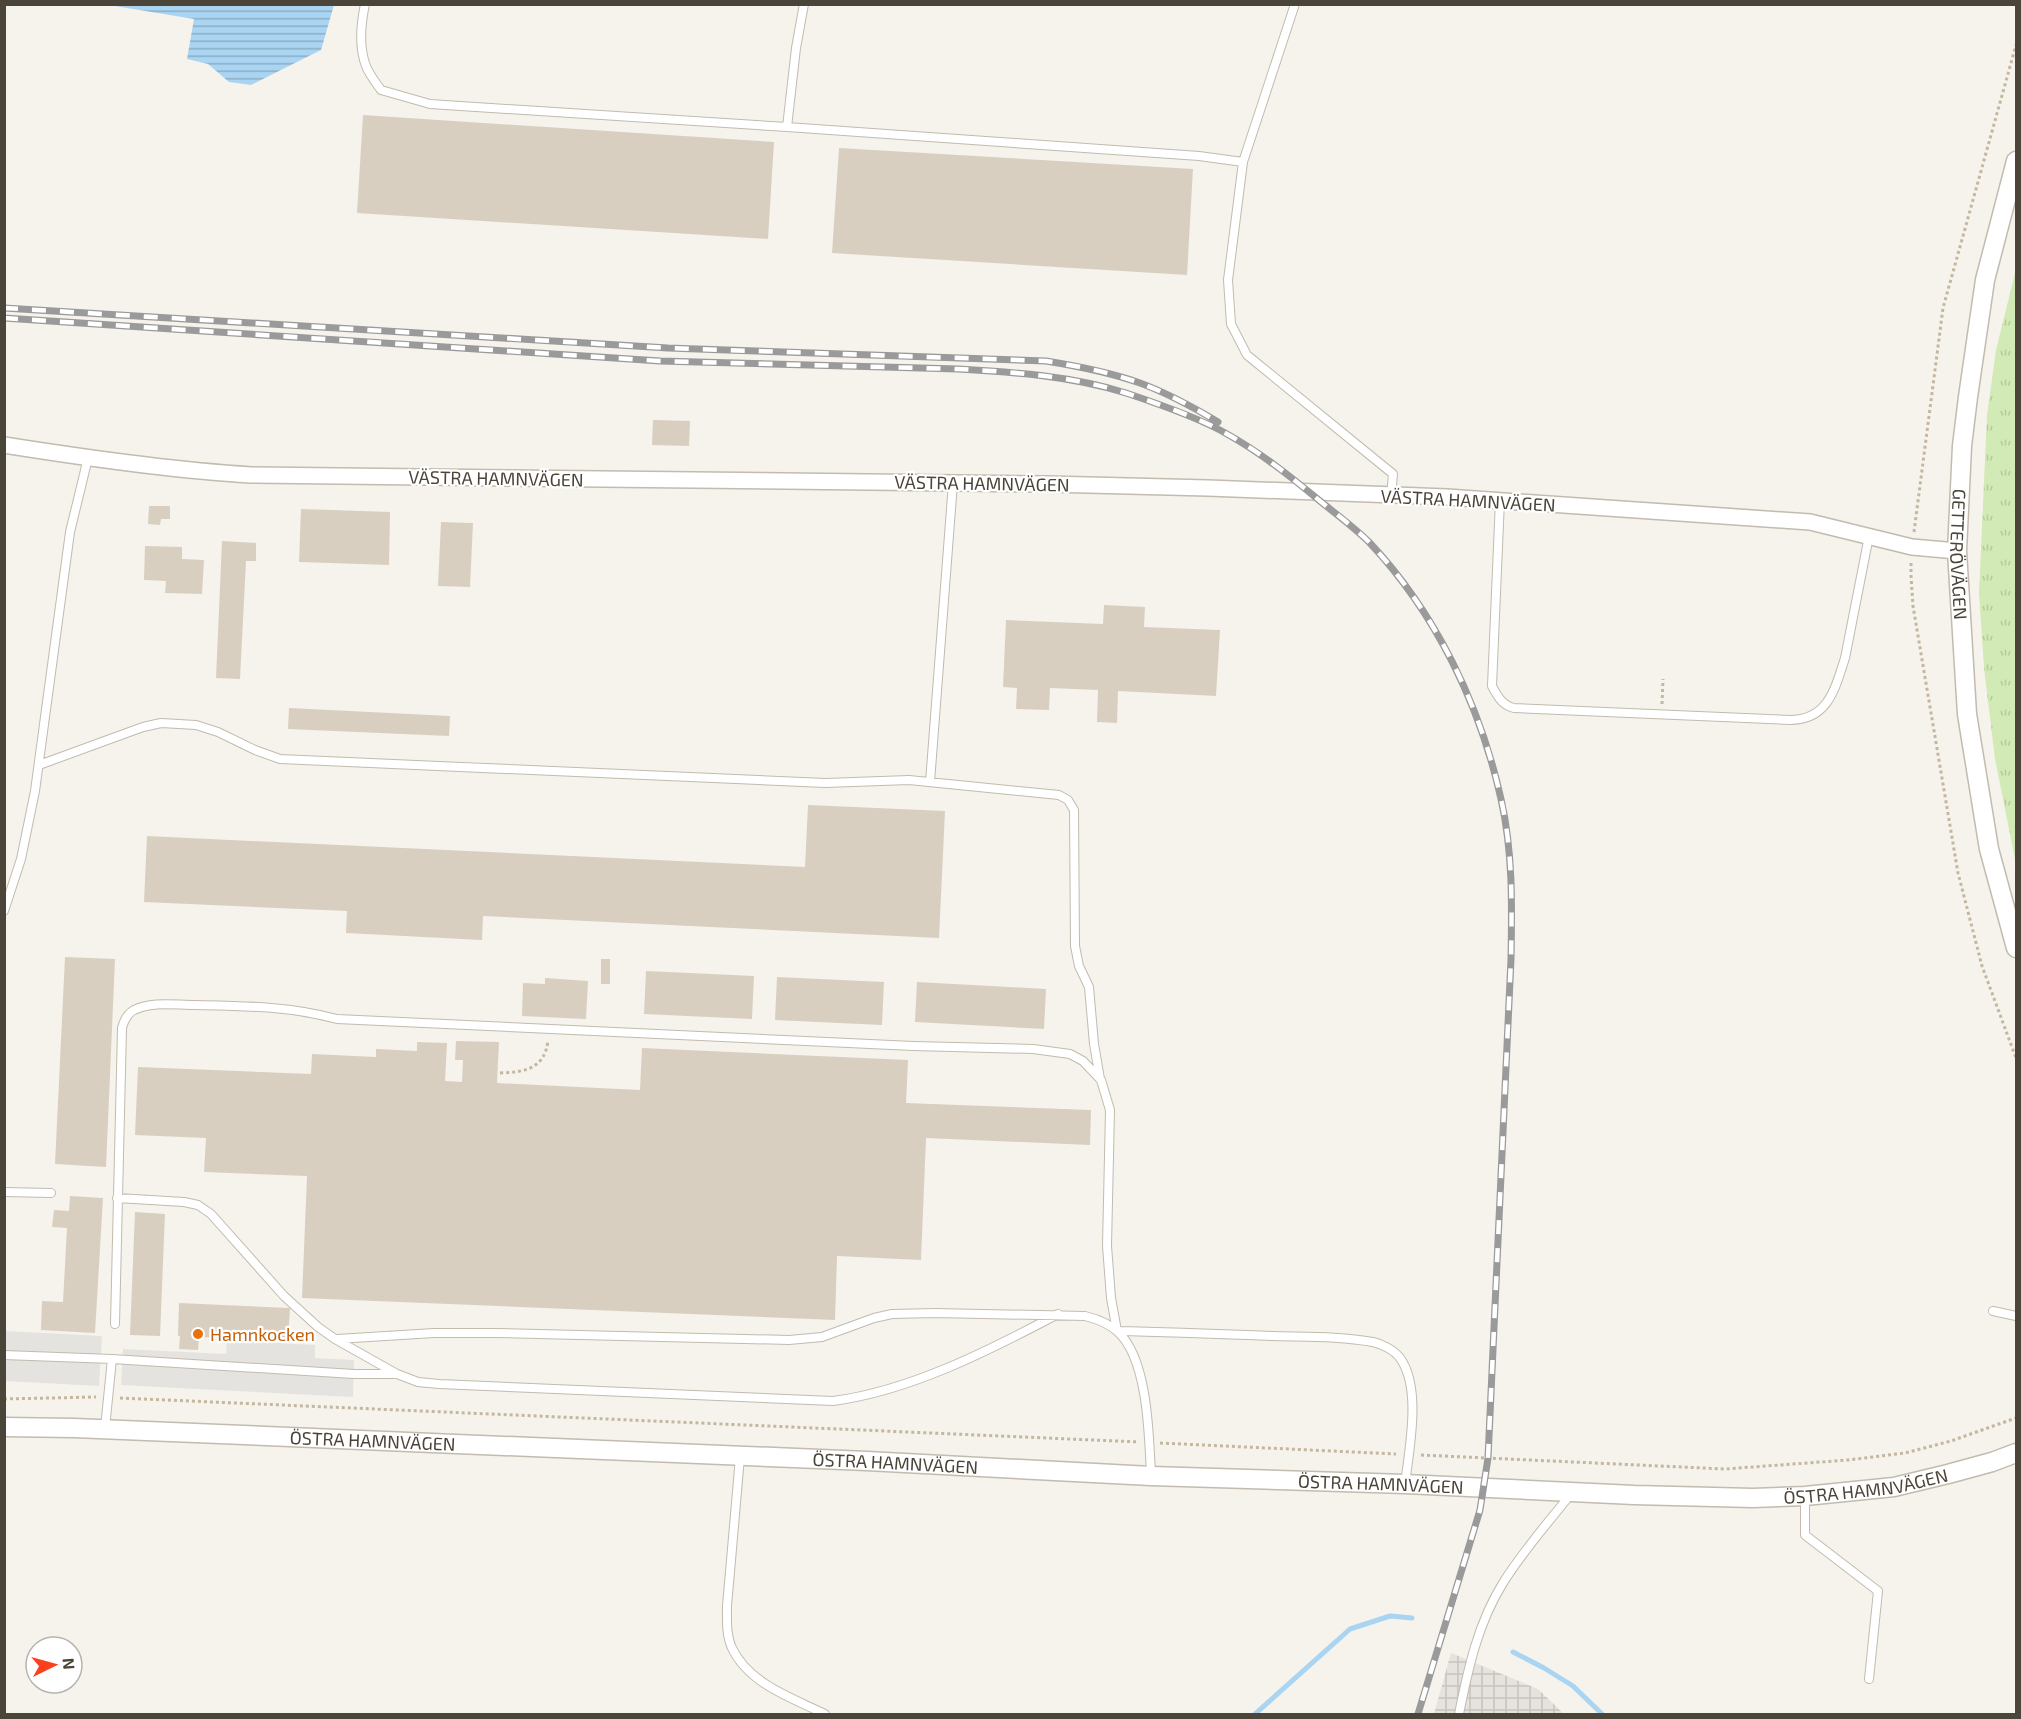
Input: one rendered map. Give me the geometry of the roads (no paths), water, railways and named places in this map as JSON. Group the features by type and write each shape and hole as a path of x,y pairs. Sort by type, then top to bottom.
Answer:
{"street":[{"name":"GETTERÖVÄGEN","path":"2016,161 1985,280 1962,446 1957,551 1967,714 1989,849 2016,948"},
{"name":"VÄSTRA HAMNVÄGEN","path":"4,445 88,458 251,475 1208,488 1500,501 1810,522 1912,547 1957,551"},
{"name":"ÖSTRA HAMNVÄGEN","path":"4,1427 105,1429 740,1456 1151,1476 1753,1498 1805,1496 1912,1484 2016,1453"}],"lane":[{"path":"365,4 362,45 366,67 381,90 430,104 1199,156 1243,162"},
{"path":"787,127 796,48 804,4"},
{"path":"1295,4 1243,162 1228,280 1231,324 1247,355 1393,474 1391,496"},
{"path":"4,911 26,836 39,765 70,532 88,458"},
{"path":"930,782 953,483"},
{"path":"1500,501 1492,686 1498,699 1514,708 1801,720 1810,718 1817,714 1831,696 1845,658 1869,536"},
{"path":"39,765 143,727 161,723 178,723 196,725 218,732 255,750 280,759 291,760 825,783 898,780 1059,795 1068,800 1074,810 1075,945 1078,966 1089,987 1094,1044 1110,1110 1107,1246 1108,1273 1117,1330"},
{"path":"115,1324 122,1028 125,1018 132,1011 140,1008 164,1005 254,1006 337,1019 913,1046 1049,1050 1070,1054 1083,1060 1101,1080"},
{"path":"4,1192 51,1193"},
{"path":"117,1198 198,1205 211,1214 301,1313 335,1339 397,1374 418,1382 833,1401 873,1393 911,1381 987,1350 1058,1314"},
{"path":"1993,1311 2016,1316"},
{"path":"335,1339 434,1333 506,1333 789,1340 822,1337 874,1318 892,1314 1085,1316 1098,1319 1117,1330 1133,1353 1145,1401 1151,1476"},
{"path":"1117,1330 1333,1338 1375,1343 1391,1350 1400,1357 1407,1371 1411,1391 1412,1414 1405,1484"},
{"path":"4,1355 112,1359 354,1374 397,1374"},
{"path":"105,1429 112,1359"},
{"path":"740,1456 727,1606 727,1628 732,1646 740,1660 754,1676 768,1686 825,1714"},
{"path":"1459,1714 1470,1661 1483,1625 1502,1585 1573,1491"},
{"path":"1805,1496 1805,1535 1878,1591 1869,1679"}],"water":[{"path":"109,5 334,5 321,50 251,85 229,82 208,64 187,59 194,19"}],"waterway":[{"path":"1255,1714 1350,1629 1390,1616 1412,1618"},
{"path":"1513,1652 1573,1686 1602,1714"}],"railway":[{"path":"4,308 668,348 1046,361 1093,370 1140,383 1218,422"},
{"path":"4,318 660,361 958,369 1022,373 1085,382 1178,411 1216,428 1275,465 1369,542 1415,599 1435,630 1468,695 1481,729 1501,799 1508,839 1511,879 1511,959 1488,1458 1480,1510 1418,1714"}],"place":[{"name":"Hamnkocken","path":"198,1334"}]}
